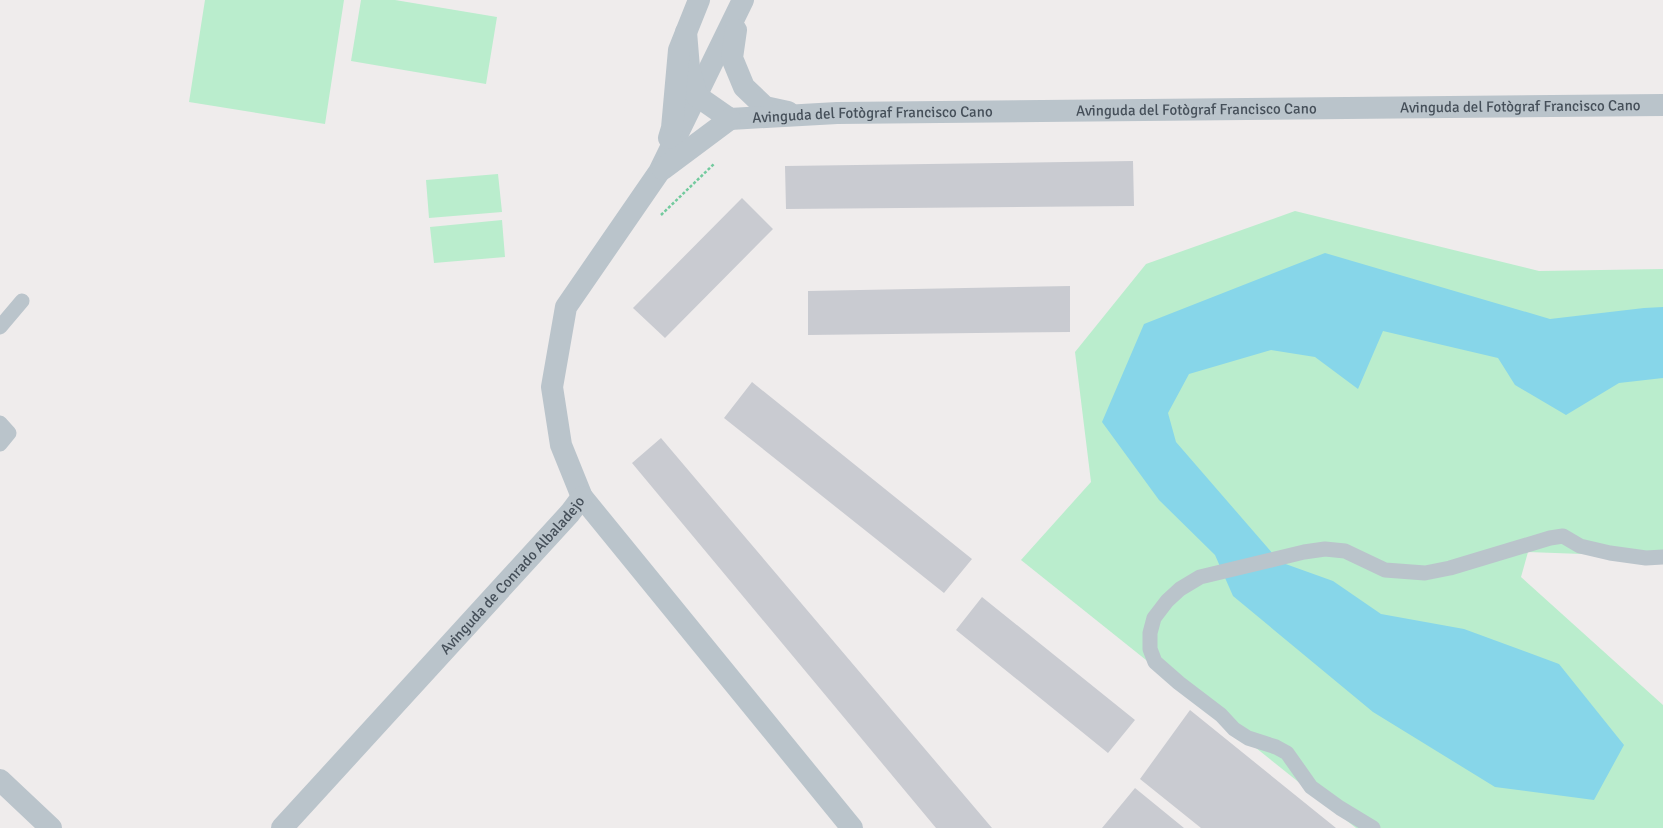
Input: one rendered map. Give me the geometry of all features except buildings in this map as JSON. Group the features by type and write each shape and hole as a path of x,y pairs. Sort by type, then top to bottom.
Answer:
{"street":[{"path":"698,96 689,68 683,41 699,0"},
{"path":"698,96 741,6"},
{"path":"741,6 732,58 744,87 766,107 802,115"},
{"name":"Avinguda del Fotògraf Francisco Cano","path":"659,172 672,128 683,41"},
{"name":"Avinguda del Fotògraf Francisco Cano","path":"582,497 561,444 552,387 566,307 659,172 698,96 730,119"},
{"name":"Avinguda del Fotògraf Francisco Cano","path":"659,172 730,119 869,113 1663,105"},
{"name":"Avinguda de Conrado Albaladejo","path":"282,828 570,513 582,497 852,828"},
{"path":"0,780 51,828"}],"lane":[{"path":"0,327 22,301"},
{"path":"0,423 9,433 0,444"},
{"path":"1373,828 1340,808 1311,787 1287,753 1276,747 1248,738 1234,729 1221,715 1178,683 1155,662 1150,649 1150,633 1154,618 1167,601 1180,589 1200,577 1281,556 1325,549 1345,551 1385,570 1425,573 1450,568 1550,538 1563,536 1580,546 1610,553 1646,558 1663,557"}],"path":[{"path":"656,220 717,160"}],"green space":[{"path":"205,0 344,0 325,124 189,102"},
{"path":"361,0 395,0 497,17 486,84 351,61"},
{"path":"498,174 502,212 429,218 426,180"},
{"path":"1295,211 1539,271 1663,269 1663,557 1528,552 1521,577 1663,705 1663,828 1356,828 1021,560 1091,482 1075,352 1146,264"},
{"path":"502,220 505,257 434,263 430,227"}],"water":[{"path":"1325,253 1550,319 1663,307 1663,378 1619,383 1566,415 1515,385 1498,358 1383,331 1358,389 1315,357 1271,350 1189,374 1168,413 1176,442 1280,562 1333,581 1381,614 1464,629 1559,664 1624,745 1594,800 1495,787 1373,712 1233,596 1215,555 1159,500 1102,422 1144,324"}]}
